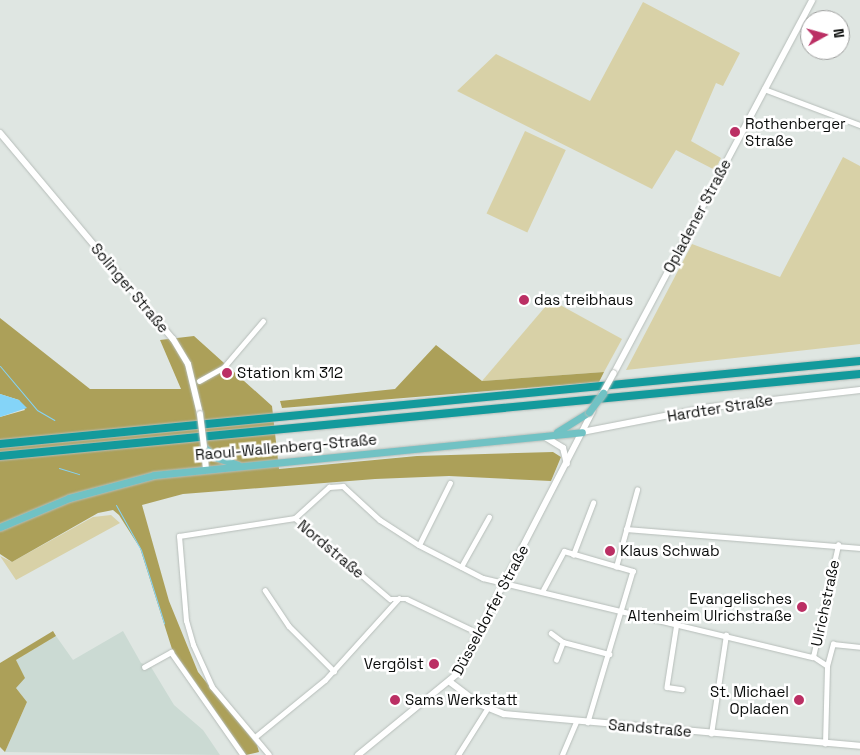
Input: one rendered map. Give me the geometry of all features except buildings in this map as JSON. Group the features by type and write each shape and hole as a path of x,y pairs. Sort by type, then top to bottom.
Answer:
{"highway":[{"path":"0,444 860,361"},
{"path":"0,456 860,374"}],"main road":[{"name":"Opladener Straße","path":"603,393 812,0"},
{"name":"Solinger Straße","path":"0,133 173,339 188,364 200,414 206,468"},
{"name":"Hardter Straße","path":"582,432 711,407 860,390"},
{"path":"582,432 591,412 603,393"},
{"path":"545,437 572,426 591,412"},
{"name":"Raoul-Wallenberg-Straße","path":"0,527 106,486 206,468 582,432"},
{"name":"Düsseldorfer Straße","path":"358,755 450,682 507,581 582,432"},
{"path":"545,437 563,448 567,465"},
{"path":"204,447 215,457 241,465"},
{"name":"Sandstraße","path":"450,682 487,709 576,722 860,746"}],"street":[{"path":"764,89 860,125"},
{"path":"199,382 224,368 263,320"},
{"path":"419,545 450,483"},
{"path":"295,518 329,487 342,486 380,520 419,545 462,567 542,590 813,657"},
{"path":"616,567 637,490"},
{"path":"573,555 592,503"},
{"path":"462,567 488,517"},
{"name":"Nordstraße","path":"255,737 212,687 193,646 186,621 179,536 295,518 390,599 400,598 470,629"},
{"path":"626,529 860,548"},
{"name":"Ulrichstraße","path":"825,744 827,666 813,657 838,545"},
{"path":"542,590 564,551 633,571 623,610 588,722"},
{"path":"265,590 289,626 334,671"},
{"path":"269,755 255,737 334,671 400,598"},
{"path":"677,623 667,687 682,689"},
{"path":"551,633 563,642 609,654"},
{"path":"711,734 726,635"},
{"path":"556,660 563,642"},
{"path":"827,666 833,644 860,647"},
{"path":"144,667 171,652 243,755"},
{"path":"458,755 487,709"},
{"path":"562,755 576,722"}],"shaded area":[{"path":"643,2 740,53 723,86 716,83 691,141 721,158 715,170 676,150 652,189 457,91 496,54 590,101"},
{"path":"525,131 566,150 527,232 487,213"},
{"path":"843,157 860,166 860,344 626,370 692,244 780,277"},
{"path":"551,300 622,339 604,372 482,381"},
{"path":"0,318 90,389 181,389 160,340 194,336 272,406 279,469 417,456 553,452 561,457 551,481 449,476 375,479 183,494 142,505 169,601 198,672 257,745 259,752 246,755 172,649 140,548 119,515 113,510 98,513 12,562 0,554 0,417 25,410 19,400 0,394"},
{"path":"436,345 482,381 604,372 599,382 282,408 280,401 395,389"},
{"path":"111,515 120,523 16,580 0,556 12,562 93,517"},
{"path":"53,631 56,636 16,660 25,678 16,688 27,702 5,752 0,747 0,663"},
{"path":"123,631 141,663 151,667 174,705 203,730 220,755 5,752 27,702 16,688 16,660 56,636 73,660"}],"water":[{"path":"0,394 19,400 27,408 0,417"}],"waterway":[{"path":"0,366 37,410 54,420"},
{"path":"59,468 79,474"},
{"path":"116,505 141,550 164,623"}],"place":[{"name":"Rothenberger Straße","path":"735,132"},
{"name":"das treibhaus","path":"524,300"},
{"name":"Station km 312","path":"227,373"},
{"name":"Klaus Schwab","path":"610,551"},
{"name":"Evangelisches Altenheim Ulrichstraße","path":"802,607"},
{"name":"Vergölst","path":"434,664"},
{"name":"Sams Werkstatt","path":"395,700"},
{"name":"St. Michael Opladen","path":"799,700"}]}
